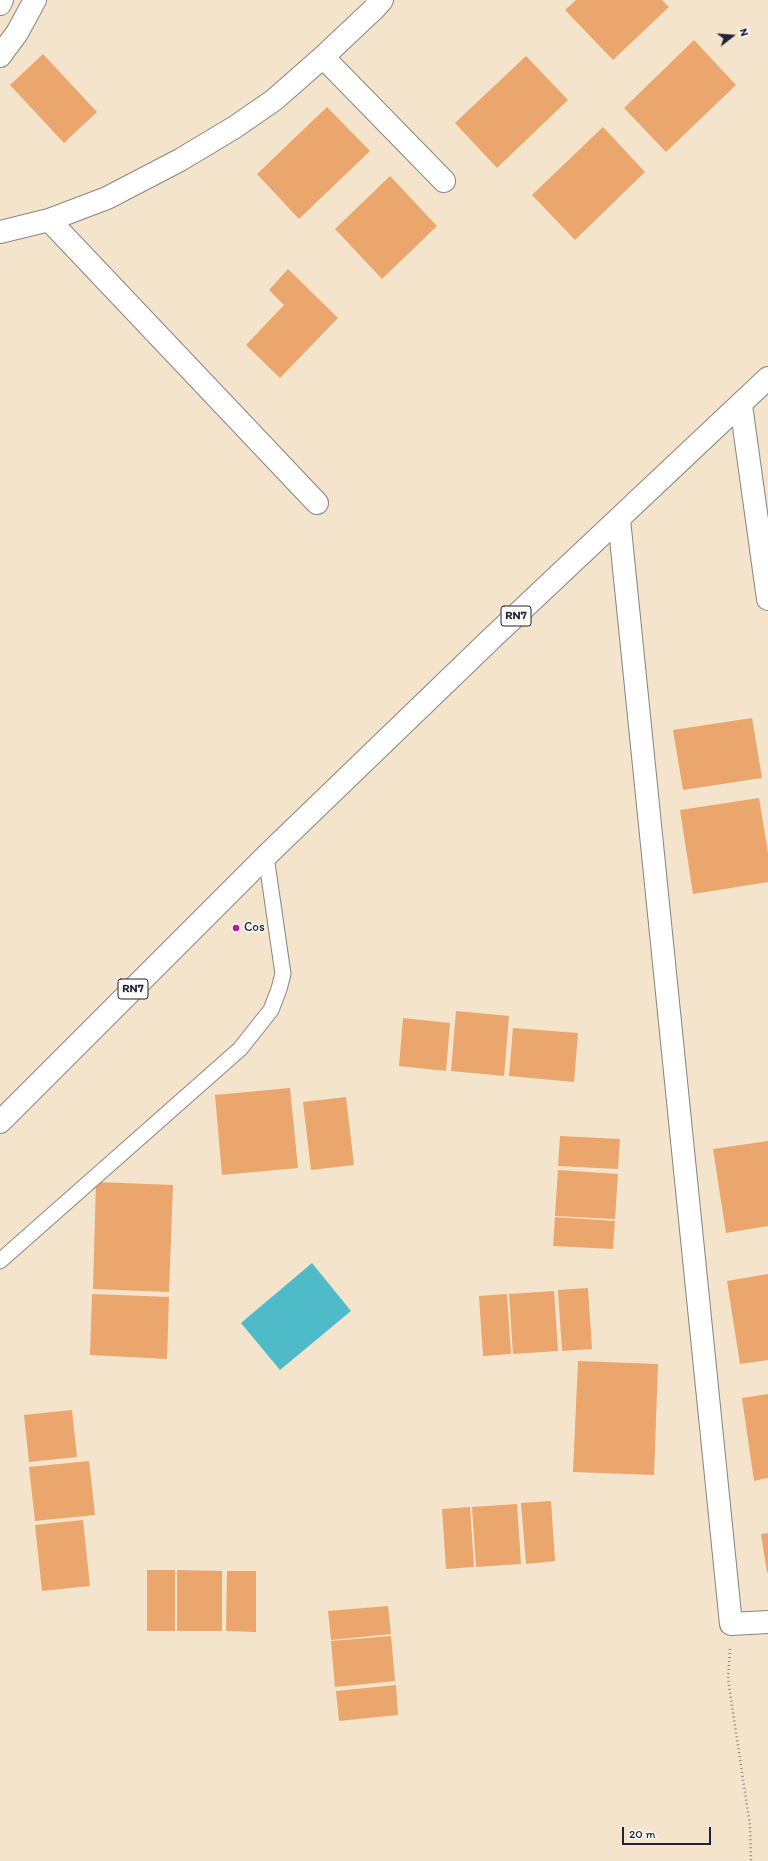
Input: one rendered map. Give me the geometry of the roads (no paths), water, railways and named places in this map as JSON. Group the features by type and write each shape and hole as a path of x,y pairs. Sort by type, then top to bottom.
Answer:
{"street":[{"path":"0,4 2,0"},
{"path":"0,56 16,33 35,0"},
{"path":"0,232 49,220 107,198 180,160 210,142 274,100 323,57 382,0"},
{"path":"323,57 444,181"},
{"path":"49,220 317,503"},
{"name":"RN7","path":"0,1122 266,856 492,638 768,378"},
{"path":"741,405 768,599"},
{"path":"619,519 731,1624 768,1622"}],"lane":[{"path":"0,1261 240,1049 271,1010 283,974 266,856"}],"water":[{"path":"312,1263 351,1311 280,1370 241,1323"}],"place":[{"name":"Cos","path":"236,928"}]}
